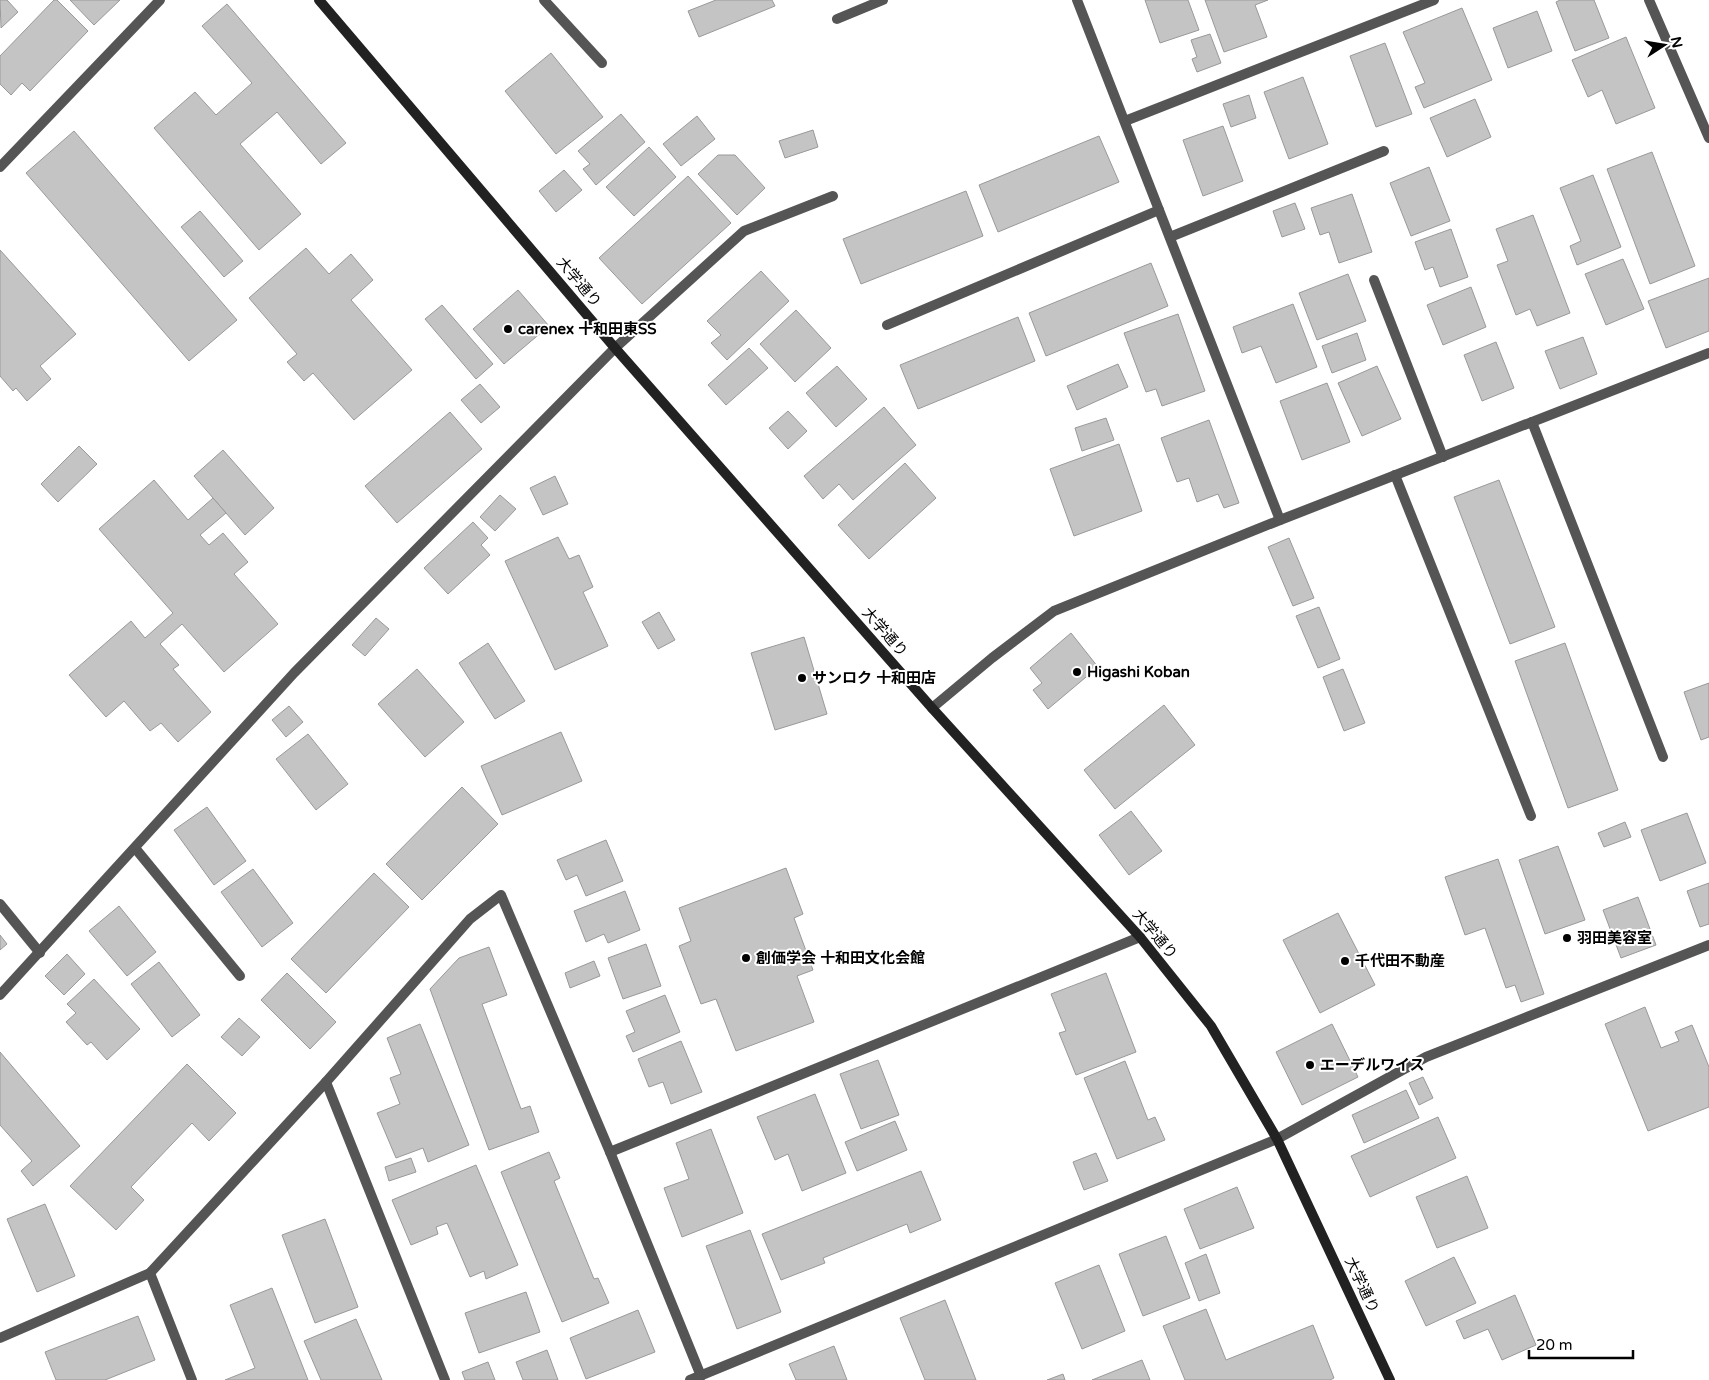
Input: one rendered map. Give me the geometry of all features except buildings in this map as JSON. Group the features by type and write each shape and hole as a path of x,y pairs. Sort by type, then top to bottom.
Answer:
{"street":[{"path":"0,167 160,0"},
{"name":"大学通り","path":"319,0 615,348 932,708 1140,937 1211,1026 1277,1139 1390,1380"},
{"path":"544,0 602,63"},
{"path":"836,19 883,0"},
{"path":"1077,0 1280,520"},
{"path":"1124,121 1434,0"},
{"path":"1649,0 1709,138"},
{"path":"1170,237 1384,151"},
{"path":"0,995 294,673 615,348 744,231 833,196"},
{"path":"887,325 1159,210"},
{"path":"1374,280 1443,457"},
{"path":"932,708 992,658 1054,611 1280,520 1709,353"},
{"path":"1532,422 1663,757"},
{"path":"1395,475 1531,816"},
{"path":"135,848 240,976"},
{"path":"0,1338 150,1273 326,1082 470,919 501,895 610,1152 701,1376"},
{"path":"0,904 40,953"},
{"path":"610,1152 1140,937"},
{"path":"690,1380 1277,1139 1426,1057 1709,945"},
{"path":"326,1082 445,1380"},
{"path":"150,1273 192,1380"}],"place":[{"name":"carenex 十和田東SS","path":"508,329"},
{"name":"Higashi Koban","path":"1077,672"},
{"name":"サンロク 十和田店","path":"802,678"},
{"name":"羽田美容室","path":"1567,938"},
{"name":"創価学会 十和田文化会館","path":"746,958"},
{"name":"千代田不動産","path":"1345,961"},
{"name":"エーデルワイス","path":"1310,1065"}]}
